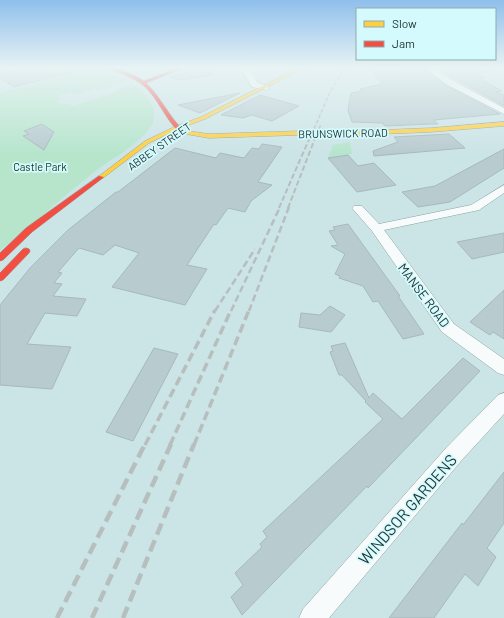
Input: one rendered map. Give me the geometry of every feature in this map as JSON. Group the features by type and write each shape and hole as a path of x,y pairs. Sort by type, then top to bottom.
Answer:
{"main road":[{"path":"154,96 167,116 179,130"},
{"name":"ABBEY STREET","path":"0,258 29,230 147,142 179,130 249,96"},
{"path":"147,142 156,126 167,116"},
{"name":"BRUNSWICK ROAD","path":"179,130 209,136 300,133 332,134 432,130 504,124"},
{"name":"ABBEY STREET","path":"79,205 179,130"},
{"path":"0,278 33,244"}],"street":[{"path":"477,96 504,111"},
{"path":"376,228 475,208 504,188"},
{"name":"MANSE ROAD","path":"358,208 376,228 448,328 504,368"},
{"name":"WINDSOR GARDENS","path":"312,618 454,454 504,401"}],"green space":[{"name":"Castle Park","path":"0,96 59,96 62,99 57,101 62,105 68,103 72,106 105,96 147,96 154,111 154,117 149,129 143,136 93,173 0,251"},
{"path":"350,142 352,154 328,158 333,145"}],"building":[{"path":"225,96 234,96 200,113 178,105"},
{"path":"258,96 299,106 272,121 252,115 243,118 221,115"},
{"path":"350,96 466,96 500,114 434,120 438,124 385,126 382,123 352,122 348,110"},
{"path":"486,96 504,96 504,106"},
{"path":"42,124 54,132 44,150 23,136 29,134 24,131"},
{"path":"449,134 465,148 374,156 373,151 398,142 394,137"},
{"path":"262,144 282,147 258,182 272,185 251,201 245,212 228,208 216,225 214,224 187,265 207,269 185,305 112,287 139,253 115,245 103,255 79,248 58,272 62,273 54,283 62,284 53,296 86,299 77,316 45,313 27,344 71,347 52,389 0,385 0,305 30,268 68,230 175,148 216,158 220,153 244,158 252,148 259,149"},
{"path":"504,149 504,168 450,202 418,207 402,192 435,186"},
{"path":"348,155 358,166 374,163 396,185 357,192 328,158"},
{"path":"348,224 400,296 398,296 424,334 403,339 378,301 373,302 363,286 339,278 340,276 335,274 345,254 331,246 338,245 329,231 335,230 333,227"},
{"path":"504,233 504,252 472,259 457,242"},
{"path":"504,290 504,339 493,332 490,335 470,322"},
{"path":"330,306 345,315 331,332 299,327 301,313 320,315"},
{"path":"345,343 369,398 373,393 402,419 463,358 480,371 368,488 367,486 242,615 231,597 243,585 235,573 262,547 260,544 267,537 263,531 383,419 365,402 366,401 342,375 339,375 330,352 333,351 331,346"},
{"path":"154,348 178,354 133,441 106,432"},
{"path":"504,472 504,523 487,548 496,557 478,586 465,574 434,618 389,618 462,523 463,525"}],"railway":[{"path":"314,129 328,96"},
{"path":"319,129 321,124"},
{"path":"279,208 314,128"},
{"path":"288,208 319,128"},
{"path":"231,311 280,207"},
{"path":"249,311 289,207"},
{"path":"215,311 255,249"},
{"path":"145,445 215,310"},
{"path":"170,445 231,310"},
{"path":"194,445 249,310"},
{"path":"57,618 145,444"},
{"path":"92,618 171,444"},
{"path":"123,618 194,444"}],"traffic: slow":[{"path":"101,177 147,142 176,128 203,118 247,96"},
{"path":"333,134 431,130 504,124"},
{"path":"182,132 209,136 300,133"},
{"path":"300,133 333,134"}],"traffic: jam":[{"path":"155,96 172,122 182,132"},
{"path":"0,258 29,230 101,177"},
{"path":"0,278 26,251"}]}
